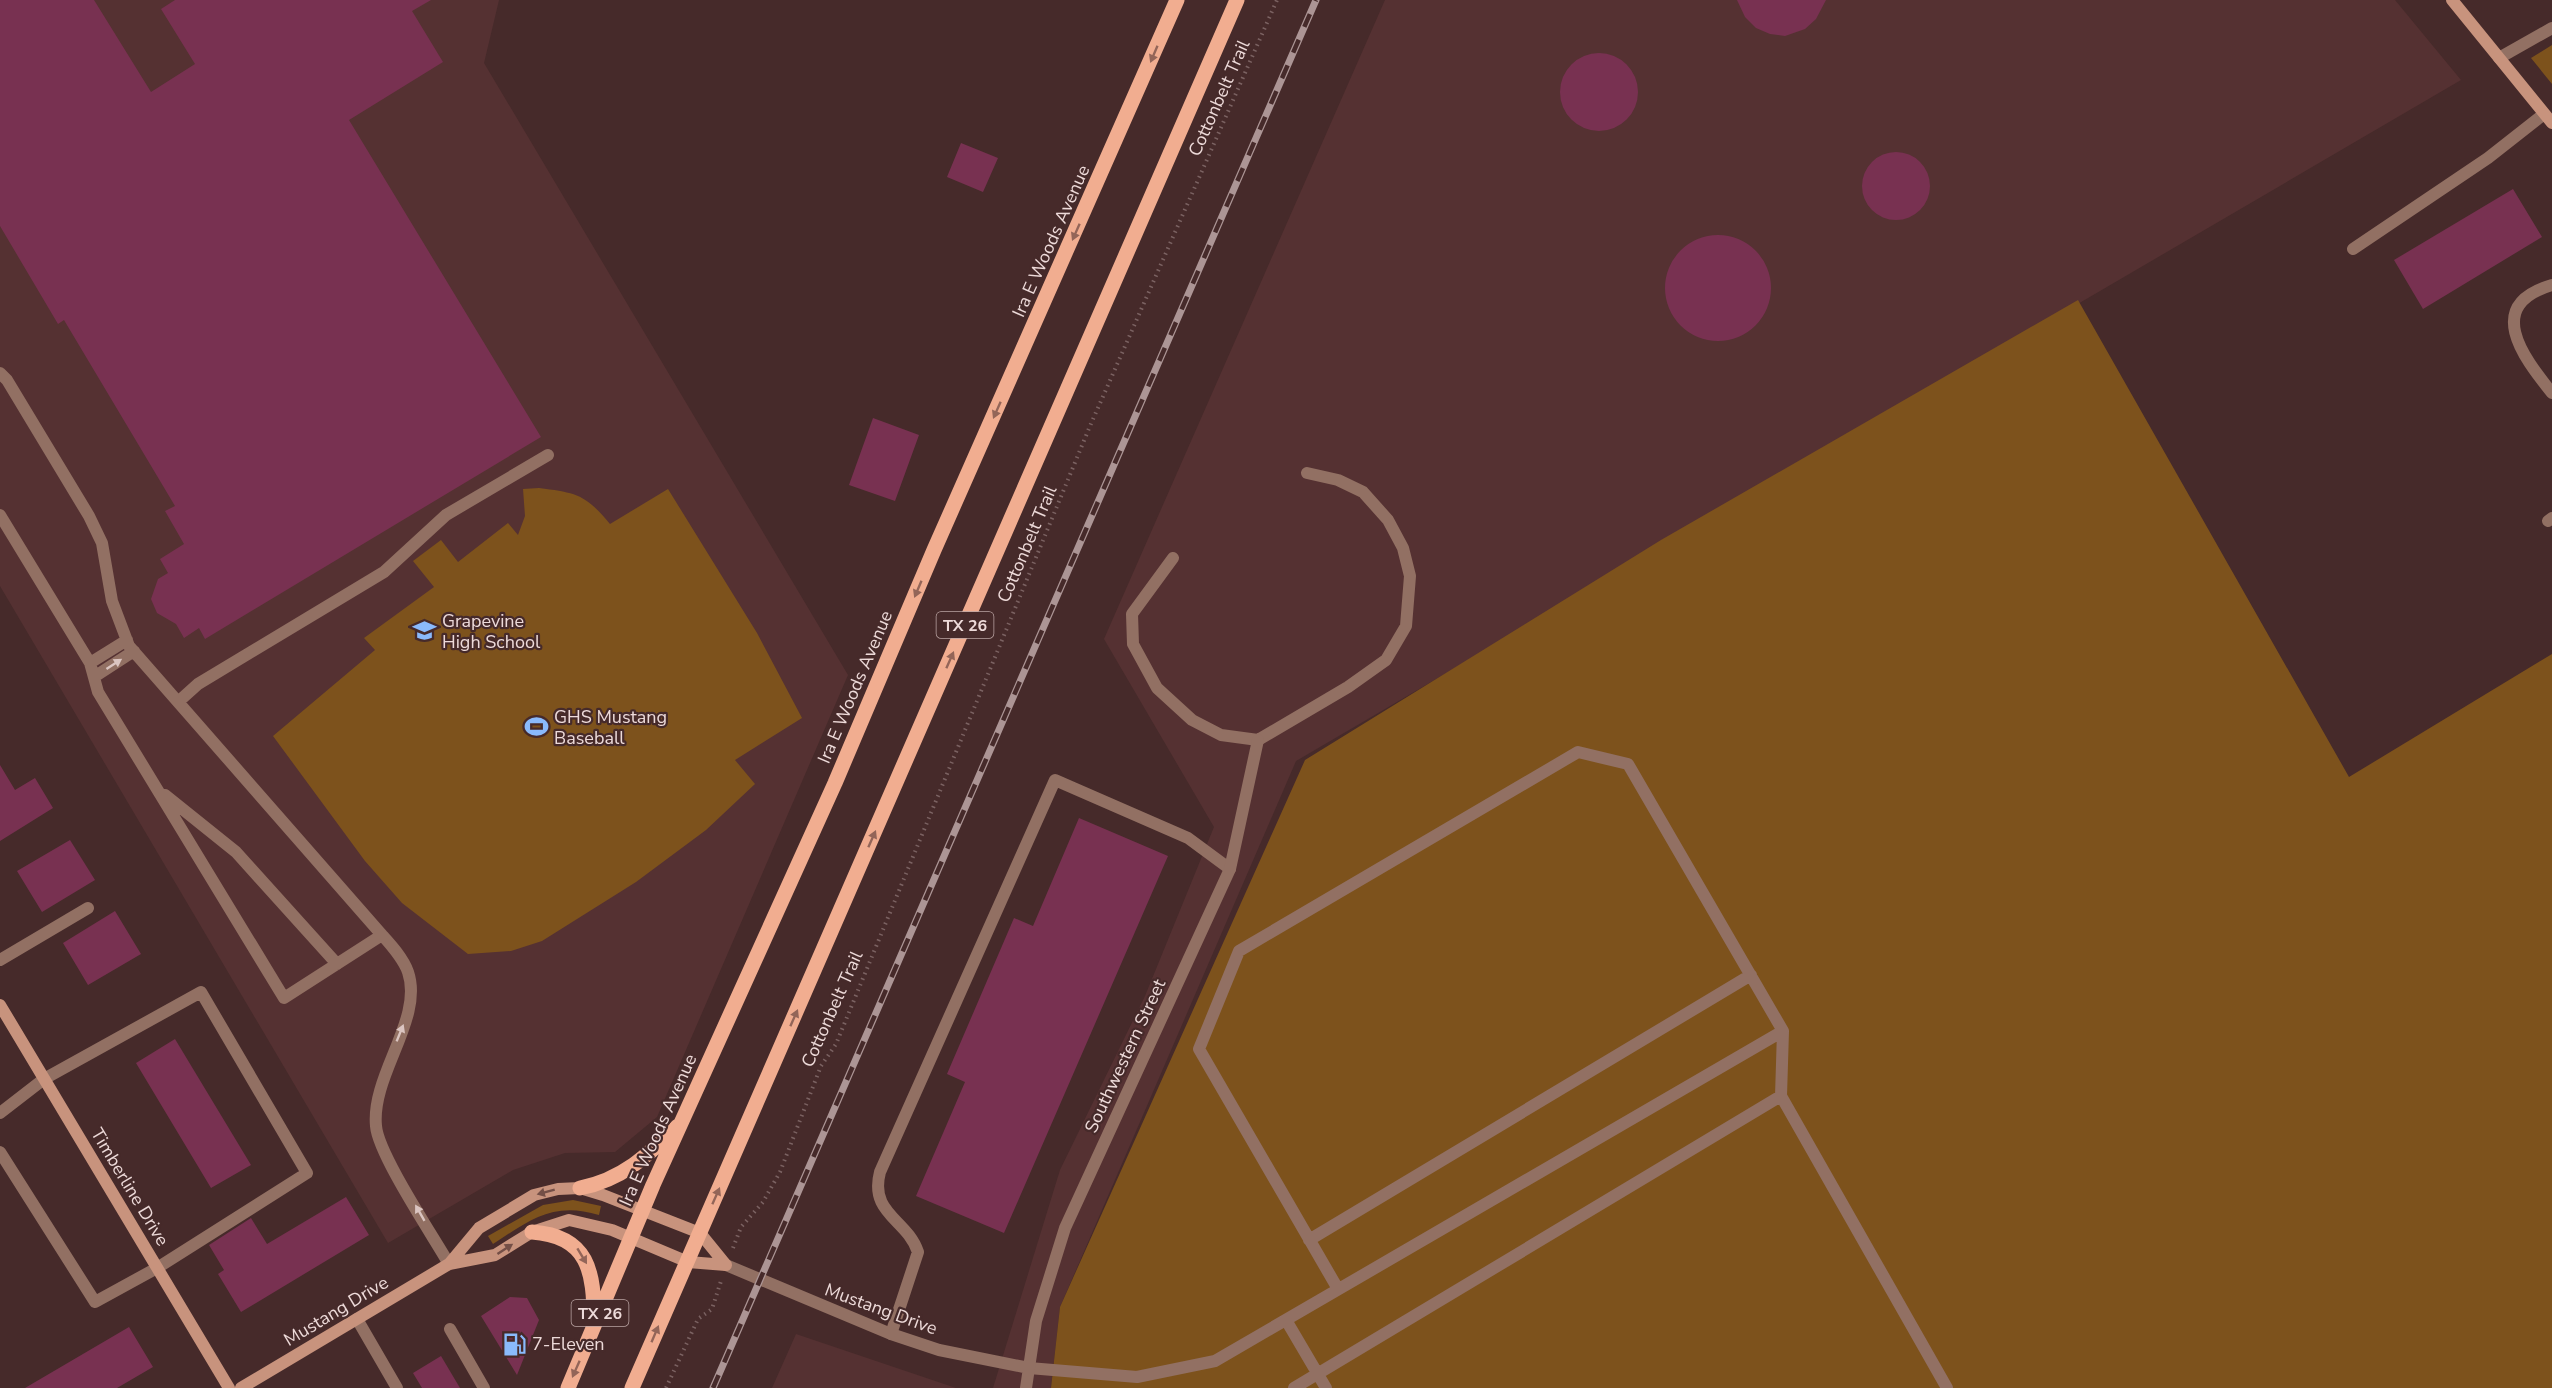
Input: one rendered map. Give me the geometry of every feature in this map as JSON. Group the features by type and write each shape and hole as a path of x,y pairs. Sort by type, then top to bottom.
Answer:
{"main road":[{"name":"Ira E Woods Avenue","path":"568,1388 642,1211 1177,0"},
{"name":"TX 26","path":"632,1388 1237,0"},
{"path":"2452,0 2548,119"},
{"name":"Timberline Drive","path":"0,1005 229,1388"},
{"path":"580,1188 596,1185 623,1174 684,1120"},
{"name":"Mustang Drive","path":"241,1388 449,1264 479,1228 534,1195 558,1189 580,1188 700,1233 726,1265"},
{"name":"Mustang Drive","path":"449,1264 495,1256 532,1232 569,1220 632,1238 688,1262 726,1265"},
{"path":"532,1232 551,1233 564,1238 577,1248 585,1260 594,1291 593,1330"}],"street":[{"path":"2499,58 2552,27"},
{"path":"2354,249 2548,119"},
{"path":"2552,285 2534,291 2517,308 2512,322 2518,344 2535,372 2552,393"},
{"path":"0,373 7,380 89,516 102,543 112,601 127,640 134,651 381,935 408,971 412,992 403,1027 380,1089 376,1127 386,1154 449,1264"},
{"path":"178,702 198,684 384,572 446,515 548,455"},
{"path":"1173,558 1132,614 1133,644 1157,688 1192,720 1221,735 1258,740 1348,687 1386,660 1406,626 1410,576 1403,548 1388,520 1363,492 1338,480 1307,473"},
{"path":"0,515 90,663 98,692 284,998 381,935"},
{"path":"90,663 127,640"},
{"path":"94,676 134,651"},
{"name":"Southwestern Street","path":"1026,1388 1036,1321 1065,1228 1230,869 1258,740"},
{"path":"1338,1289 1199,1049 1239,951 1578,752 1628,764 1751,975 1783,1031 1781,1096 1947,1388"},
{"path":"891,1334 918,1252 911,1236 888,1214 879,1198 877,1190 880,1172 1055,780 1188,838 1230,869"},
{"path":"157,788 236,852 337,964"},
{"path":"0,960 88,908"},
{"path":"1309,1240 1751,975"},
{"path":"0,1113 44,1079 201,992 307,1173 157,1268 95,1302 0,1152"},
{"name":"Mustang Drive","path":"726,1265 891,1334 939,1350 1029,1368 1137,1377 1215,1361 1783,1031"},
{"path":"1294,1388 1781,1096"},
{"path":"357,1319 397,1388"},
{"path":"1286,1320 1326,1388"},
{"path":"450,1329 484,1388"}],"path":[{"name":"Cottonbelt Trail","path":"666,1388 698,1319 712,1309 739,1226 763,1202 780,1172 821,1066 836,1044 1090,426 1277,0"}],"shaded area":[{"name":"Grapevine High School","path":"0,0 499,0 484,63 848,675 657,1117 615,1152 565,1153 513,1170 388,1243 0,586"},
{"path":"1385,0 2395,0 2461,80 1296,761 1060,1307 1051,1388 993,1388 1060,1170 1145,996 1214,827 1104,639"},
{"path":"2552,45 2552,84 2531,58"},
{"path":"2078,300 2349,777 2552,654 2552,1388 1051,1388 1060,1307 1305,760 1661,540"},
{"name":"GHS Mustang Baseball","path":"539,488 572,494 587,501 610,524 668,489 757,633 802,718 735,760 755,784 706,830 636,882 542,941 511,951 468,954 402,903 365,861 273,736 375,650 364,638 434,587 413,561 441,540 458,562 508,523 518,535 525,516 523,489"},
{"path":"573,1200 601,1206 599,1215 583,1211 555,1212 543,1215 519,1227 493,1244 488,1236 543,1205"},
{"path":"796,1334 956,1388 772,1388"}],"building":[{"path":"0,0 94,0 151,92 195,64 161,9 175,0 431,0 412,11 443,62 349,120 541,437 205,639 199,628 184,638 176,624 157,613 151,599 158,579 168,573 160,559 184,544 165,511 175,506 64,320 58,324 0,226"},
{"path":"1737,0 1826,0 1816,19 1805,29 1785,36 1770,34 1756,28 1745,17"},
{"path":"1591,53 1607,53 1621,59 1632,70 1638,84 1638,100 1632,114 1621,125 1607,131 1591,131 1577,125 1566,114 1560,100 1560,84 1566,70 1577,59"},
{"path":"961,143 998,158 983,192 947,177"},
{"path":"1896,152 1909,155 1920,162 1927,173 1930,186 1927,199 1920,210 1909,217 1896,220 1883,217 1872,210 1865,199 1862,186 1865,173 1872,162 1883,155"},
{"path":"2513,189 2542,237 2423,309 2394,260"},
{"path":"1718,235 1738,239 1755,251 1767,268 1771,288 1767,308 1755,325 1738,337 1718,341 1698,337 1681,325 1669,308 1665,288 1669,268 1681,251 1698,239"},
{"path":"873,418 919,435 895,501 849,485"},
{"path":"0,765 15,790 35,778 53,808 0,841"},
{"path":"1079,818 1168,856 1004,1233 916,1196 965,1082 947,1074 1014,918 1033,926"},
{"path":"70,840 95,880 42,912 17,871"},
{"path":"115,911 141,954 88,985 63,943"},
{"path":"175,1039 251,1165 211,1188 136,1063"},
{"path":"346,1197 369,1235 241,1312 218,1274 224,1270 209,1245 251,1218 267,1244"},
{"name":"7-Eleven","path":"510,1297 527,1298 539,1320 517,1375 481,1316"},
{"path":"129,1327 153,1367 117,1388 25,1388"},
{"path":"441,1356 460,1388 422,1388 413,1373"}],"railway":[{"path":"713,1388 1316,0"}],"place":[{"name":"Grapevine High School","path":"424,631"},
{"name":"GHS Mustang Baseball","path":"536,727"},
{"name":"7-Eleven","path":"514,1344"}]}
